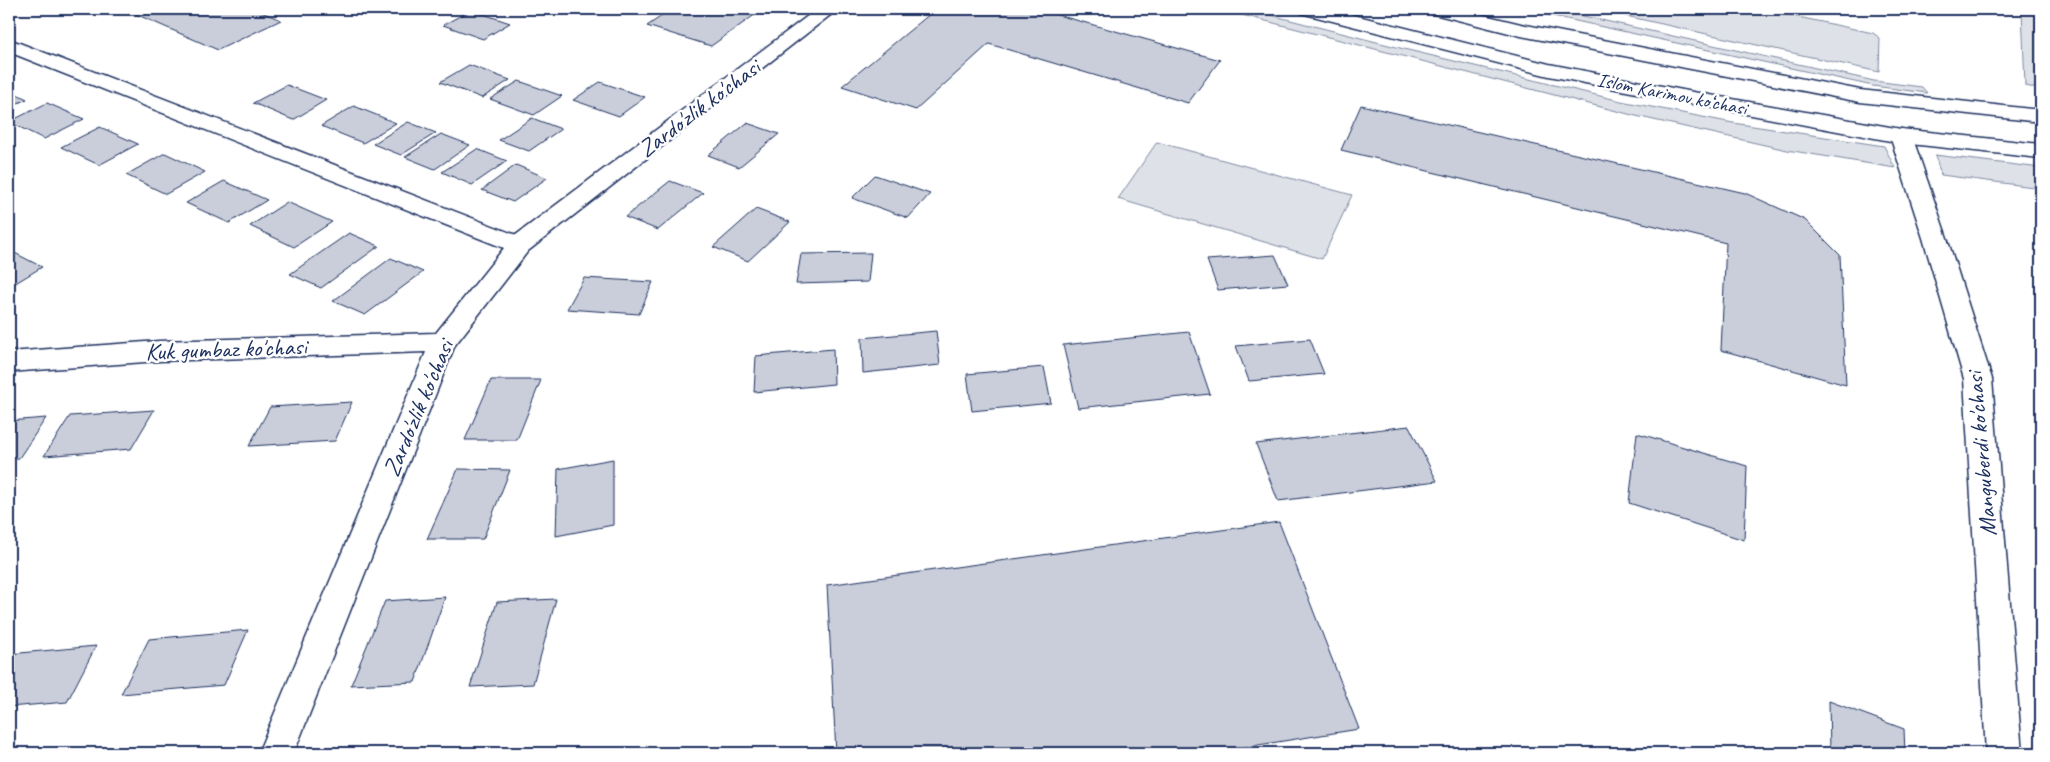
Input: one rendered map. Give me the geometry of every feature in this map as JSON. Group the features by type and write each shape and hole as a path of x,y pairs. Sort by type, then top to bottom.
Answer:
{"street":[{"name":"Zardo'zlik ko'chasi","path":"276,753 443,342 519,245 829,9"},
{"name":"Islom Karimov ko‘chasi","path":"1308,9 1549,70 1900,136 2041,150"},
{"name":"Islom Karimov ko‘chasi","path":"1437,9 1521,30 1860,96 2041,116"},
{"path":"9,45 519,245"},
{"name":"Manguberdi ko'chasi","path":"1900,136 1935,238 1978,379 2004,753"},
{"name":"Kuk gumbaz ko'chasi","path":"9,362 159,351 443,342"}],"shaded area":[{"path":"1219,9 1247,9 1621,101 1733,123 1884,146 1895,168 1787,150 1636,116"},
{"path":"1521,9 1552,9 1874,81 1922,87 1927,93 1873,86"},
{"path":"1594,9 1761,9 1873,33 1880,38 1879,72"},
{"path":"2022,10 2041,14 2041,89 2025,86"},
{"path":"1157,142 1352,195 1322,259 1118,199"},
{"path":"1935,155 2041,168 2041,188 1941,175"}],"building":[{"path":"124,9 254,9 281,20 218,50"},
{"path":"672,9 763,9 711,46 647,26"},
{"path":"936,9 1036,9 1220,60 1188,103 989,44 916,110 842,86"},
{"path":"471,10 510,23 483,39 443,25"},
{"path":"469,65 510,80 482,98 440,82"},
{"path":"519,81 562,96 534,115 490,99"},
{"path":"600,82 645,97 619,116 573,100"},
{"path":"287,85 326,100 293,120 253,103"},
{"path":"9,90 27,99 9,107"},
{"path":"47,103 84,119 44,139 9,122"},
{"path":"1361,105 1745,193 1805,220 1840,255 1846,385 1721,350 1726,243 1341,150"},
{"path":"354,106 396,123 363,143 321,126"},
{"path":"532,118 561,129 529,151 499,140"},
{"path":"408,122 436,133 401,155 373,144"},
{"path":"747,123 779,134 739,167 708,155"},
{"path":"100,127 138,144 99,165 61,147"},
{"path":"441,134 470,145 435,169 405,157"},
{"path":"477,149 507,161 472,185 442,172"},
{"path":"165,153 205,172 166,194 126,175"},
{"path":"516,165 547,178 513,202 482,190"},
{"path":"875,175 930,194 908,218 852,198"},
{"path":"224,181 267,200 229,223 186,203"},
{"path":"670,181 703,193 658,230 625,217"},
{"path":"287,202 332,222 294,247 250,226"},
{"path":"756,209 790,222 748,261 713,247"},
{"path":"349,233 379,246 321,288 290,274"},
{"path":"9,250 42,267 9,287"},
{"path":"871,253 868,282 796,284 801,254"},
{"path":"1275,255 1288,284 1218,290 1207,260"},
{"path":"391,258 423,272 365,315 333,301"},
{"path":"584,278 653,282 639,314 567,309"},
{"path":"936,331 940,365 863,373 862,338"},
{"path":"1189,332 1210,394 1078,408 1063,345"},
{"path":"1310,339 1324,374 1249,381 1236,346"},
{"path":"833,349 834,384 754,392 756,356"},
{"path":"1044,367 1051,403 972,411 967,374"},
{"path":"491,380 541,380 517,440 465,440"},
{"path":"352,402 335,441 249,446 270,407"},
{"path":"154,410 131,449 44,456 70,416"},
{"path":"46,418 19,458 9,459 9,421"},
{"path":"1409,426 1437,481 1278,501 1256,444"},
{"path":"1637,433 1747,466 1744,540 1629,503"},
{"path":"613,459 613,525 556,536 558,469"},
{"path":"458,469 510,470 483,539 427,539"},
{"path":"1279,522 1359,729 1208,753 836,753 827,585"},
{"path":"445,597 415,682 351,685 385,601"},
{"path":"556,599 533,684 470,687 497,602"},
{"path":"248,630 224,685 121,694 149,639"},
{"path":"96,646 67,702 9,707 9,654"},
{"path":"1829,701 1904,729 1905,753 1830,753"}]}
